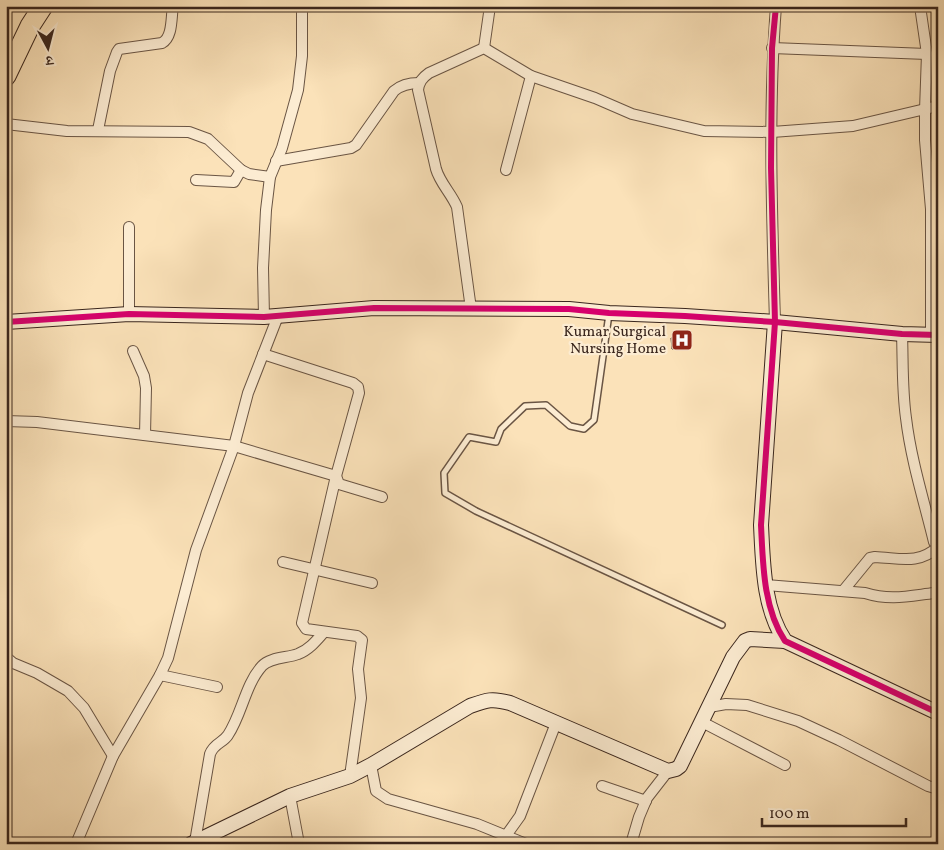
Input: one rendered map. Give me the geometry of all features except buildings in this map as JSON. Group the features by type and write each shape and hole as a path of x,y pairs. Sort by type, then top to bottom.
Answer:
{"highway":[{"path":"6,76 30,26 43,6"}],"street":[{"path":"98,130 110,71 117,52 119,49 162,43 166,40 170,33 173,6"},
{"path":"76,844 113,756 160,676 168,658 196,550 234,446 248,393 263,354 271,317 263,259 266,210 270,178 282,148 298,90 302,56 302,6"},
{"path":"484,48 490,6"},
{"path":"776,6 772,48 771,178 775,322 761,525 769,608 777,630 784,641"},
{"path":"6,322 130,314 271,317 374,308 569,309 775,322 902,334 934,335 931,209 925,140 927,54 920,6"},
{"path":"484,48 531,76 595,98 632,114 704,131 772,132 853,126 938,106"},
{"path":"471,309 457,207 438,176 418,90 419,83 429,73 484,48"},
{"path":"772,48 927,54"},
{"path":"506,170 531,76"},
{"path":"276,161 351,148 356,145 398,87 410,83 419,83"},
{"path":"6,124 68,131 190,132 208,139 241,170 249,174 270,178"},
{"path":"196,180 234,182 241,170"},
{"path":"128,226 130,314"},
{"path":"843,591 870,558 918,560 930,554 938,546 934,542 906,420 903,390 902,334"},
{"path":"133,351 144,376 146,388 145,436"},
{"path":"263,354 353,383 358,387 302,623 306,629 357,636 362,640 358,669 362,698 350,776"},
{"path":"6,421 37,422 234,446 336,476 340,484 382,497"},
{"path":"283,562 372,583"},
{"path":"766,585 865,593 880,598 934,593"},
{"path":"193,843 212,747 227,737 251,684 262,666 268,662 298,655 305,651 324,632"},
{"path":"193,843 290,796 350,776 470,706 488,699 510,703 668,771 676,769 680,766 733,657 745,641 745,636 784,641 938,713"},
{"path":"6,657 13,663 37,673 68,691 84,708 113,756"},
{"path":"160,676 217,687"},
{"path":"709,707 726,704 747,705 798,721 928,786 938,789"},
{"path":"702,722 785,765"},
{"path":"503,840 520,816 526,803 556,723"},
{"path":"371,765 376,791 388,799 477,824 503,840 526,844"},
{"path":"631,844 646,801 668,771"},
{"path":"602,786 646,801"},
{"path":"290,796 299,844"}],"lane":[{"path":"609,313 594,420 584,429 570,426 546,405 525,406 501,429 496,442 469,437 459,448 444,473 445,493 476,511 722,625"}],"cycle path":[{"path":"776,6 772,48 771,168 775,322 761,525 768,600 772,614 785,641 938,713"},
{"path":"6,322 129,314 264,317 374,308 569,309 775,322 902,334 938,335"}],"place":[{"name":"Kumar Surgical Nursing Home","path":"682,340"}]}
